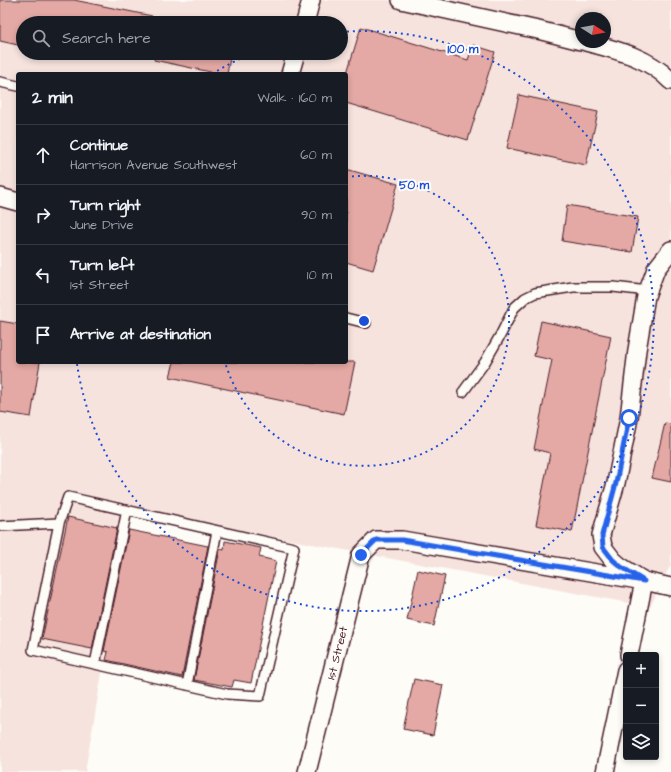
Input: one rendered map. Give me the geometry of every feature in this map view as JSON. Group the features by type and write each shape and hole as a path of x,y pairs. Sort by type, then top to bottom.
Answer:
{"street":[{"path":"306,16 311,0"},
{"path":"401,0 575,39"},
{"path":"610,48 644,60 664,73 671,81"},
{"path":"291,72 294,60"},
{"path":"0,197 16,201"},
{"path":"671,250 656,269 646,296 637,350 629,418 616,483 602,535 603,547 613,560 620,566 644,581 671,587"},
{"name":"1st Street","path":"307,772 361,555 376,540 402,540 644,581"},
{"path":"630,652 644,581"},
{"path":"605,772 623,685"}],"lane":[{"path":"0,82 16,86"},
{"path":"463,392 485,362 514,308 525,298 535,294 573,287 613,287 648,291"},
{"path":"348,318 366,323"},
{"path":"68,497 127,510 294,548 260,696 227,694 33,650 59,523 68,497"},
{"path":"95,664 127,510"},
{"path":"0,526 59,523"},
{"path":"187,685 217,531"}],"shaded area":[{"path":"0,0 671,0 671,564 650,607 130,510 85,772 0,772"}],"building":[{"path":"0,0 74,0 152,16 16,16 16,45 0,41"},
{"path":"361,27 468,60 473,45 495,52 468,140 348,104 347,72"},
{"path":"154,60 230,60 227,72 211,72"},
{"path":"519,95 598,112 586,165 507,148"},
{"path":"348,170 398,184 373,270 348,263"},
{"path":"567,205 638,217 632,252 562,241"},
{"path":"0,321 16,324 16,364 40,364 31,417 0,412"},
{"path":"541,321 611,336 572,532 536,525 550,453 534,449 552,360 534,356"},
{"path":"348,362 355,362 344,414 170,377 173,364 348,364"},
{"path":"665,423 671,424 671,482 652,478"},
{"path":"68,517 117,528 92,649 42,639"},
{"path":"129,530 208,546 182,677 106,660 108,652 104,651"},
{"path":"225,541 261,548 259,557 276,561 251,683 234,680 232,687 194,680 220,549 224,550"},
{"path":"418,570 445,576 434,626 407,620"},
{"path":"414,679 443,685 433,735 403,729"}],"route":[{"path":"361,555 376,540 402,540 644,581 620,566 613,560 603,547 602,535 616,483 629,418"}]}
